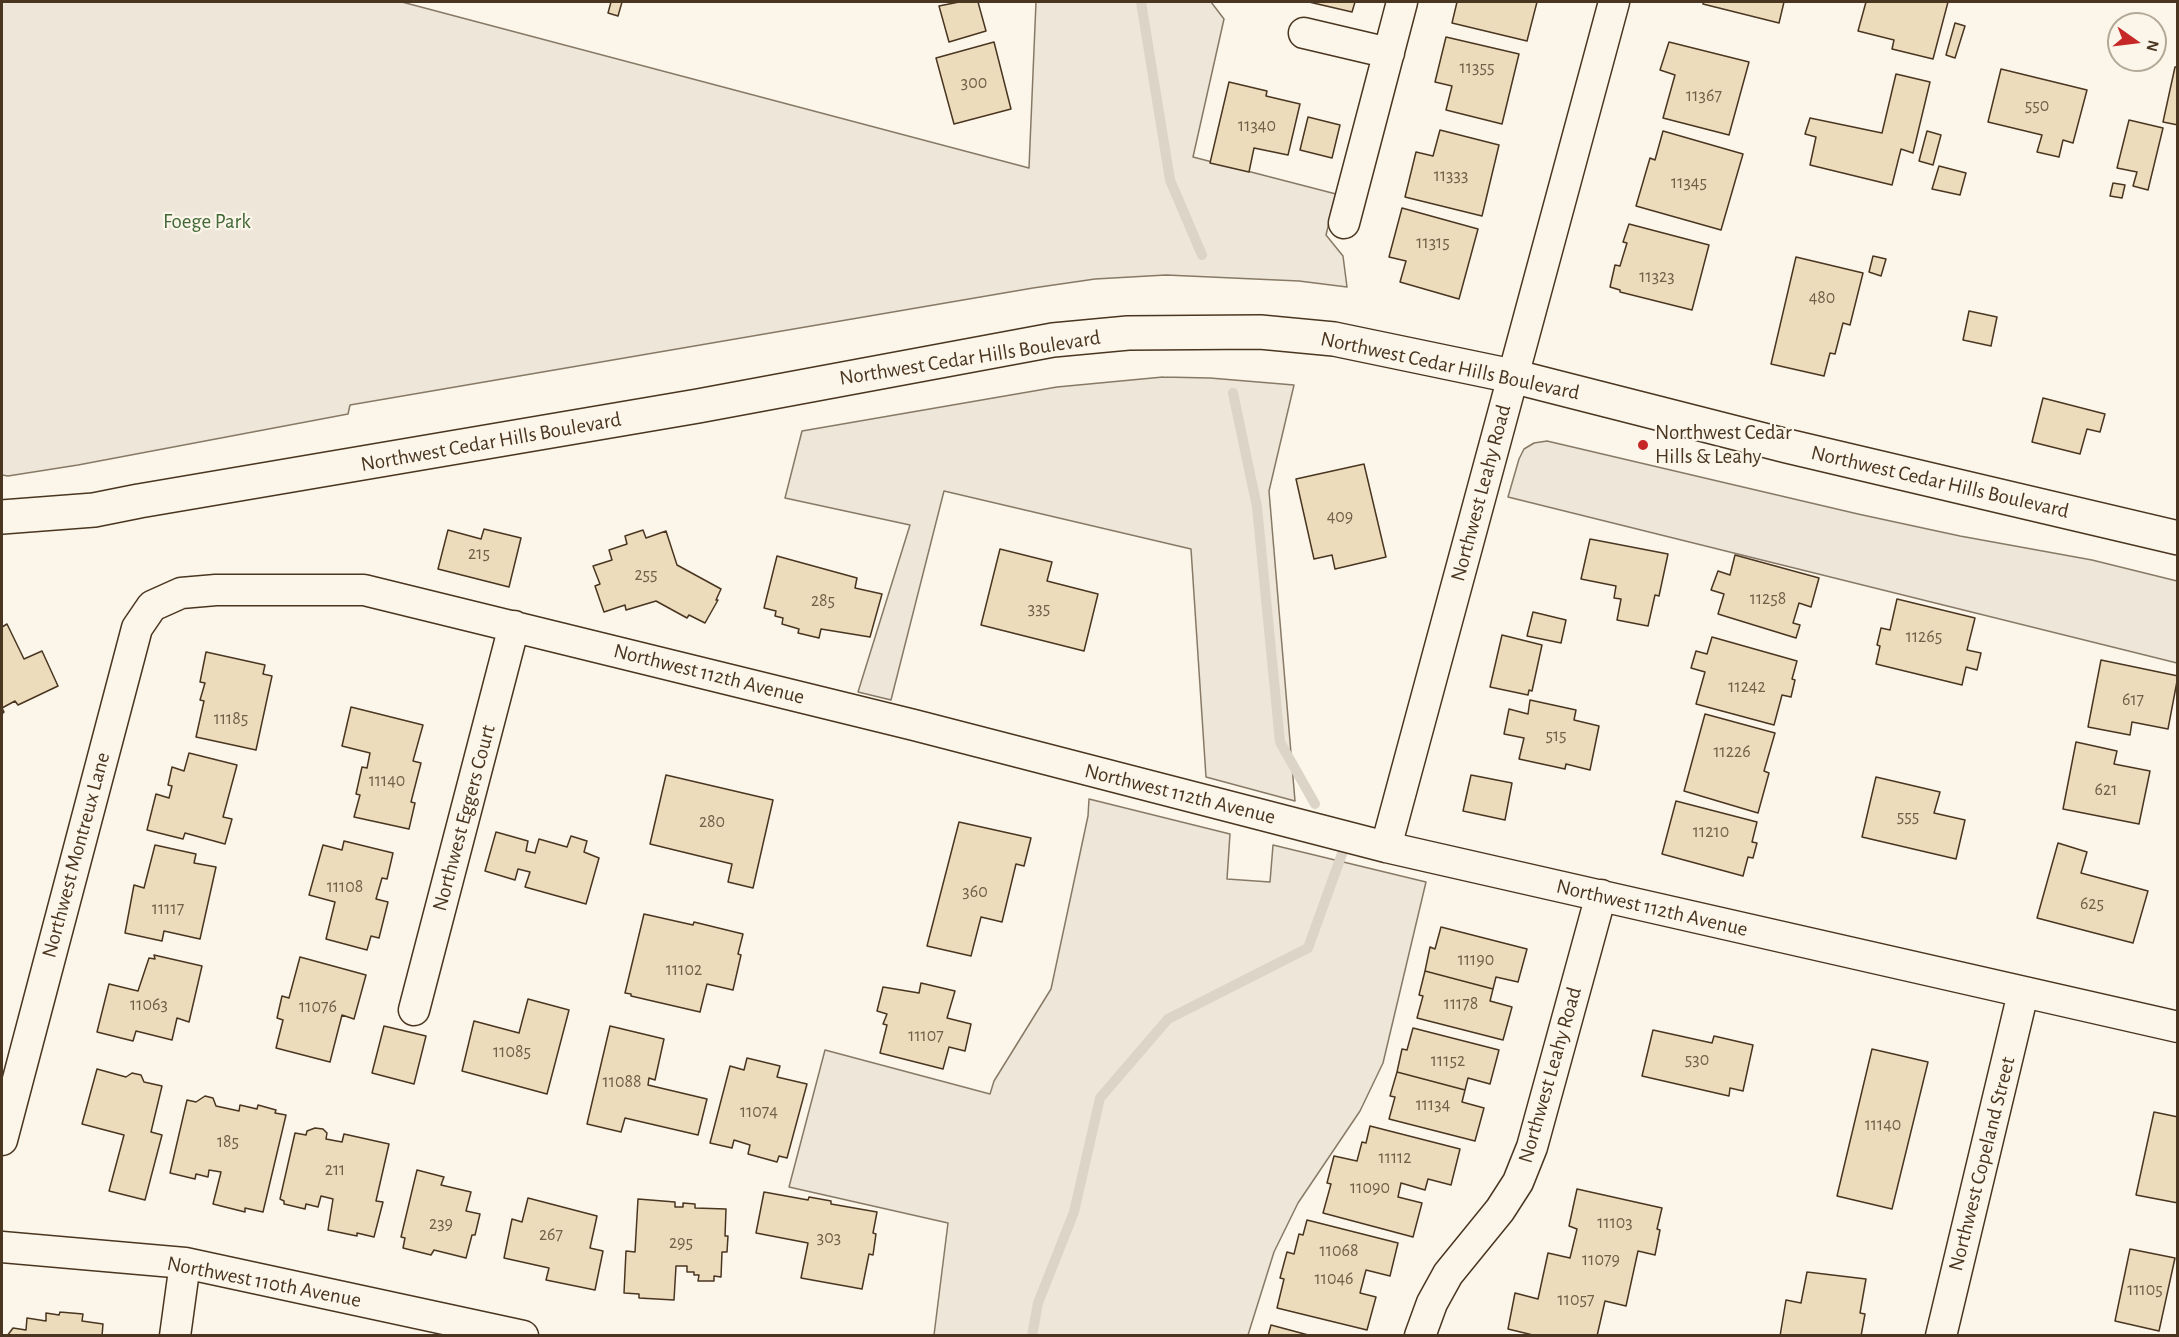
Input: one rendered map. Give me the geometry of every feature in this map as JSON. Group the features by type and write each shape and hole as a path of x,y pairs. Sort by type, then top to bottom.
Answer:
{"main road":[{"name":"Northwest Cedar Hills Boulevard","path":"2,517 94,510 698,406 1053,340 1128,333 1260,332 1334,339 1512,376 1787,446 2178,538"}],"street":[{"path":"1344,223 1402,2"},
{"name":"Northwest Leahy Road","path":"1386,847 1614,2"},
{"path":"1304,33 1389,53"},
{"name":"Northwest 112th Avenue","path":"181,593 216,590 364,590 914,725 1386,847 1601,895 1765,935 2178,1027"},
{"name":"Northwest Montreux Lane","path":"2,1140 130,649 137,628 152,606 181,593"},
{"name":"Northwest Eggers Court","path":"414,1010 514,626"},
{"name":"Northwest Leahy Road","path":"1420,1335 1432,1304 1448,1274 1500,1210 1521,1173 1532,1147 1601,895"},
{"name":"Northwest Copeland Street","path":"1941,1335 2024,993"},
{"name":"Northwest 110th Avenue","path":"2,1247 185,1263 523,1335"},
{"path":"175,1335 185,1263"}],"green space":[{"name":"Foege Park","path":"2,2 402,2 1029,168 1036,2 1211,2 1224,19 1193,157 1336,194 1326,235 1343,256 1347,287 1299,281 1166,275 1095,279 350,405 348,414 78,465 2,475"},
{"path":"1163,377 1210,378 1294,385 1269,491 1295,801 1206,777 1191,549 944,491 891,700 858,692 910,525 785,498 802,431 1057,387"},
{"path":"1547,441 1858,514 1960,536 2092,560 2177,581 2177,663 1508,497 1524,449 1534,443"},
{"path":"1089,799 1230,834 1227,879 1270,882 1273,845 1426,882 1383,1063 1360,1111 1298,1203 1274,1252 1248,1335 934,1335 948,1223 789,1187 825,1050 990,1094 994,1081 1051,989 1088,816"}],"building":[{"path":"611,2 622,2 618,16 608,13"},
{"path":"959,2 978,2 986,31 949,42 939,6"},
{"path":"1309,2 1355,2 1352,12"},
{"path":"1457,2 1537,2 1527,41 1452,23"},
{"path":"1703,2 1784,2 1779,23 1703,4"},
{"path":"1866,2 1948,2 1933,59 1892,49 1894,40 1858,31"},
{"path":"1955,23 1965,26 1955,58 1946,55"},
{"path":"1446,37 1519,54 1502,124 1446,110 1452,86 1435,82"},
{"path":"994,42 1011,109 954,124 936,58"},
{"path":"1669,42 1749,62 1729,135 1663,118 1675,75 1660,70"},
{"path":"2175,67 2178,67 2178,125 2163,122"},
{"path":"2001,69 2087,90 2073,143 2063,140 2059,157 2037,152 2042,135 1988,122"},
{"path":"1896,74 1930,82 1913,153 1901,149 1892,185 1810,165 1816,137 1805,134 1810,118 1882,133"},
{"path":"1229,82 1267,91 1266,96 1300,104 1288,155 1254,148 1249,172 1210,163"},
{"path":"1308,117 1340,125 1332,158 1300,150"},
{"path":"2129,120 2163,128 2148,190 2133,186 2137,172 2117,168"},
{"path":"1440,130 1499,145 1482,216 1405,197 1416,152 1433,156"},
{"path":"1663,131 1743,154 1721,230 1636,206 1650,158 1655,160"},
{"path":"1927,131 1941,135 1933,165 1919,161"},
{"path":"1939,166 1966,173 1960,195 1932,189"},
{"path":"2113,183 2125,185 2122,198 2110,196"},
{"path":"1402,208 1478,229 1459,299 1400,282 1406,261 1389,257"},
{"path":"1629,224 1709,245 1692,310 1620,292 1610,287 1615,265 1620,266 1627,243 1623,242"},
{"path":"1873,256 1886,259 1881,276 1869,272"},
{"path":"1796,257 1863,273 1850,325 1843,323 1835,354 1830,353 1824,376 1771,364"},
{"path":"1969,311 1997,317 1991,346 1963,340"},
{"path":"2043,398 2105,414 2100,432 2087,429 2080,454 2032,442"},
{"path":"1364,464 1386,557 1335,569 1332,555 1314,559 1296,479"},
{"path":"484,529 521,538 509,587 438,569 448,530 481,539"},
{"path":"643,530 646,538 666,531 677,565 721,589 716,600 718,600 705,623 689,615 687,618 656,601 626,610 625,605 604,612 595,586 600,584 593,566 612,560 609,550 627,544 625,536"},
{"path":"1590,539 1668,554 1659,596 1655,595 1648,626 1617,620 1621,599 1614,598 1616,586 1581,579"},
{"path":"1000,549 1052,562 1047,581 1098,594 1084,651 981,625"},
{"path":"1735,555 1819,578 1811,607 1799,603 1793,623 1800,625 1796,638 1718,614 1724,594 1711,590 1718,571 1730,575"},
{"path":"777,556 857,578 855,588 882,594 870,637 821,629 819,638 798,633 799,629 782,624 783,618 775,616 776,611 764,608"},
{"path":"1897,599 1975,618 1967,650 1981,653 1977,670 1966,667 1962,685 1876,664 1881,628 1890,630"},
{"path":"1533,612 1566,620 1561,643 1527,636"},
{"path":"7,624 24,659 42,651 58,686 18,705 15,701 2,708 2,627"},
{"path":"1502,635 1542,645 1532,691 1529,690 1528,695 1490,687"},
{"path":"1712,637 1797,661 1792,679 1795,680 1791,697 1782,695 1774,725 1696,704 1705,672 1691,668 1696,651 1707,654"},
{"path":"206,652 265,665 263,674 272,676 256,750 196,737 204,701 200,700 205,683 200,682"},
{"path":"2101,660 2178,676 2168,729 2132,722 2130,735 2088,727"},
{"path":"1530,700 1576,710 1574,720 1599,726 1590,770 1566,764 1565,769 1519,759 1524,738 1504,734 1509,709 1528,714"},
{"path":"351,707 423,725 413,761 421,763 411,802 415,803 409,829 354,817 360,795 356,794 362,767 367,768 370,753 342,746"},
{"path":"1705,714 1775,733 1764,771 1769,773 1758,813 1684,791"},
{"path":"2076,742 2117,751 2114,764 2150,771 2139,824 2063,809"},
{"path":"189,753 237,765 223,817 232,819 225,844 185,833 183,839 147,830 156,794 169,798 172,786 168,785 172,767 184,771"},
{"path":"666,775 773,800 753,888 728,882 732,864 650,844"},
{"path":"1471,775 1512,783 1505,820 1463,811"},
{"path":"1876,777 1940,792 1934,813 1965,820 1956,859 1862,837"},
{"path":"1676,801 1757,822 1752,842 1757,843 1753,858 1748,857 1743,876 1662,854"},
{"path":"959,822 1031,838 1024,866 1016,864 1002,922 981,917 971,956 927,946"},
{"path":"496,832 528,841 526,851 535,853 539,839 567,847 571,836 587,841 584,852 599,858 586,904 525,887 530,872 518,869 515,880 485,871"},
{"path":"344,841 393,853 387,879 382,878 376,899 388,902 379,938 371,936 367,950 326,939 335,902 309,895 323,845 342,850"},
{"path":"2058,843 2087,852 2081,873 2148,891 2133,943 2037,918"},
{"path":"155,845 196,854 194,863 216,867 200,939 164,931 162,941 125,933 134,885 144,888"},
{"path":"644,914 693,925 694,922 743,934 733,990 707,984 700,1012 625,993"},
{"path":"1441,927 1527,949 1518,982 1496,977 1493,989 1425,971 1430,947 1435,949"},
{"path":"154,955 202,966 189,1022 177,1018 172,1040 136,1031 133,1041 97,1032 109,984 138,991 149,958 155,959"},
{"path":"300,957 366,975 354,1019 342,1015 330,1062 276,1048 283,1020 277,1018 282,996 289,998"},
{"path":"1425,971 1493,989 1490,1001 1512,1007 1503,1040 1417,1018 1423,996 1419,995"},
{"path":"921,983 955,991 947,1018 971,1024 965,1051 949,1047 943,1069 880,1053 887,1025 883,1024 887,1014 877,1011 883,987 919,993"},
{"path":"528,999 569,1010 547,1094 462,1071 474,1021 519,1033"},
{"path":"384,1026 426,1036 414,1084 372,1073"},
{"path":"610,1026 664,1039 655,1080 649,1078 648,1085 707,1099 698,1135 625,1118 621,1132 587,1124"},
{"path":"1413,1028 1499,1050 1490,1084 1468,1078 1465,1090 1397,1072 1402,1049 1407,1050"},
{"path":"1653,1030 1712,1043 1714,1036 1753,1045 1743,1091 1730,1088 1729,1096 1642,1076"},
{"path":"1872,1049 1928,1062 1892,1209 1837,1196"},
{"path":"747,1058 780,1066 777,1077 807,1084 787,1158 779,1156 777,1162 748,1154 750,1145 734,1140 732,1148 710,1143 730,1066 744,1070"},
{"path":"97,1069 126,1077 132,1073 141,1075 144,1082 162,1086 151,1132 162,1135 145,1200 109,1191 124,1135 82,1124"},
{"path":"1397,1072 1465,1090 1462,1102 1484,1108 1475,1141 1389,1119 1395,1097 1390,1096"},
{"path":"205,1096 213,1098 216,1106 239,1111 240,1105 257,1109 258,1105 276,1110 275,1113 286,1115 263,1212 245,1208 245,1212 213,1204 221,1172 209,1170 208,1177 196,1174 195,1179 170,1173 187,1100 196,1102"},
{"path":"2154,1112 2178,1117 2178,1203 2136,1195"},
{"path":"1370,1126 1460,1149 1451,1185 1428,1179 1425,1190 1401,1183 1398,1197 1422,1203 1413,1237 1323,1213 1331,1184 1327,1183 1334,1156 1357,1161 1362,1142 1366,1143"},
{"path":"315,1128 323,1129 327,1133 326,1139 342,1142 344,1134 389,1144 376,1201 383,1202 374,1237 328,1230 333,1199 321,1196 318,1207 306,1204 305,1209 284,1204 284,1201 280,1199 295,1133 306,1135 307,1131"},
{"path":"417,1170 444,1177 441,1185 471,1192 466,1211 480,1214 466,1258 434,1250 431,1255 403,1248 405,1238 401,1237"},
{"path":"1577,1189 1662,1208 1657,1229 1660,1230 1655,1255 1638,1251 1626,1306 1605,1301 1597,1336 1537,1336 1508,1329 1515,1293 1538,1299 1548,1253 1570,1258 1577,1229 1569,1226"},
{"path":"764,1192 808,1200 809,1197 831,1201 831,1204 877,1212 873,1233 876,1234 873,1255 869,1254 862,1289 801,1278 808,1243 756,1233"},
{"path":"528,1198 597,1216 590,1248 603,1251 595,1290 546,1280 549,1268 504,1258 512,1219 522,1222"},
{"path":"638,1199 675,1202 675,1207 683,1207 683,1203 695,1204 695,1208 726,1209 727,1252 722,1252 721,1277 714,1276 714,1281 698,1281 699,1275 687,1272 687,1266 676,1266 674,1300 639,1298 639,1294 624,1293 626,1251 635,1252"},
{"path":"1307,1220 1398,1243 1390,1276 1366,1270 1360,1293 1376,1297 1367,1330 1277,1308 1284,1279 1280,1278 1287,1252 1294,1254 1299,1234 1303,1235"},
{"path":"2130,1249 2175,1258 2159,1331 2115,1321"},
{"path":"1807,1272 1866,1279 1860,1313 1865,1314 1861,1336 1780,1336 1786,1300 1801,1303"},
{"path":"60,1312 83,1314 82,1321 103,1324 102,1336 7,1336 13,1328 26,1330 27,1318 46,1321 46,1313 59,1315"},
{"path":"1271,1325 1312,1336 1268,1336"}],"waterway":[{"path":"1141,2 1170,180 1202,255"},
{"path":"1233,393 1257,507 1280,742 1315,804"},
{"path":"1032,1336 1038,1303 1074,1212 1100,1098 1168,1019 1308,948 1343,851"}],"place":[{"name":"Northwest Cedar Hills & Leahy","path":"1643,445"}]}
